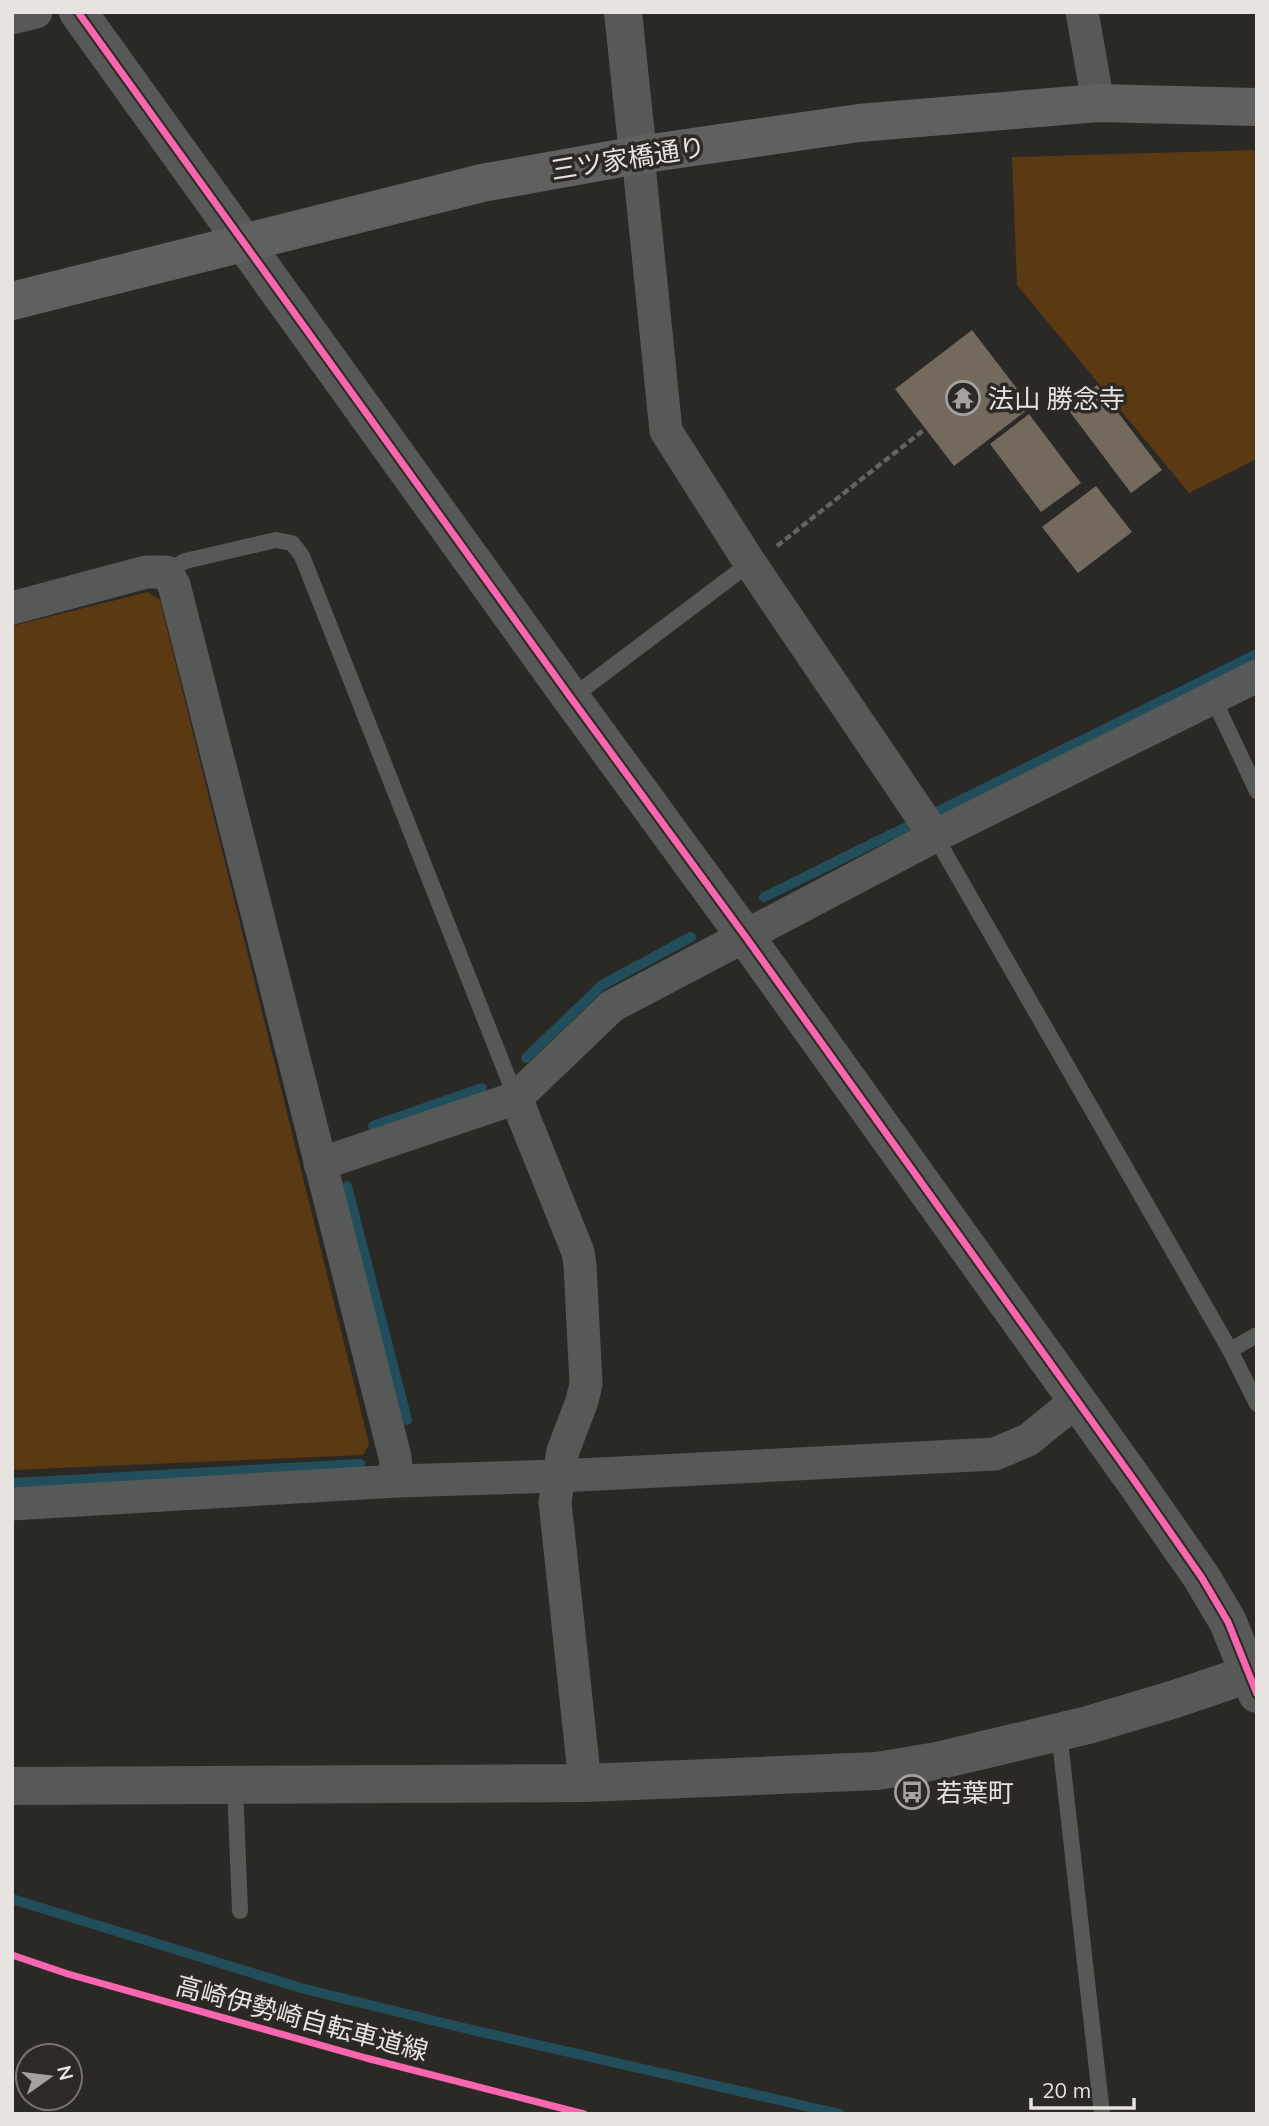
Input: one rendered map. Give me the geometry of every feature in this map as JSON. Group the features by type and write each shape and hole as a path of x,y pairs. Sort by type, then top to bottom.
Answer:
{"main road":[{"name":"三ツ家橋通り","path":"12,301 482,183 638,155 859,122 1098,103 1257,107"}],"street":[{"path":"12,18 36,12"},
{"path":"12,1786 585,1783 877,1771 937,1761 1059,1732 1254,1679 1228,1622 1202,1577 745,936 78,12"},
{"path":"623,12 666,431 750,563 935,836"},
{"path":"1082,12 1098,103"},
{"path":"12,608 146,572 166,572 174,585 395,1457 397,1481"},
{"path":"320,1164 516,1098 612,1006 935,836 1257,676"},
{"path":"516,1098 578,1252 580,1265 586,1384 563,1451 555,1502 585,1783"},
{"path":"12,1504 397,1481 559,1476 995,1454 1028,1440 1076,1401"}],"lane":[{"path":"166,572 185,561 276,540 292,543 302,556 516,1098"},
{"path":"571,698 750,563"},
{"path":"1213,698 1257,791"},
{"path":"935,836 1230,1350 1257,1404"},
{"path":"1230,1350 1257,1335"},
{"path":"1059,1732 1102,2114"},
{"path":"235,1784 240,1911"}],"path":[{"path":"750,563 768,554 925,429"}],"shaded area":[{"path":"1257,150 1257,459 1189,493 1017,285 1012,157"},
{"path":"148,592 160,600 369,1444 363,1455 12,1470 12,626"}],"building":[{"name":"法山 勝念寺","path":"972,330 1031,407 954,466 895,389"},
{"path":"1097,385 1162,470 1131,493 1067,408"},
{"path":"1029,414 1081,483 1041,512 990,444"},
{"path":"1096,486 1132,532 1078,573 1042,527"}],"waterway":[{"path":"764,897 1257,654"},
{"path":"526,1058 602,985 691,937"},
{"path":"373,1126 482,1088"},
{"path":"347,1186 407,1420"},
{"path":"12,1483 360,1464"},
{"path":"12,1899 301,1988 840,2114"}],"cycle path":[{"path":"78,12 1136,1483 1202,1578 1228,1622 1257,1694"},
{"name":"高崎伊勢崎自転車道線","path":"12,1955 68,1974 366,2058 584,2114"}],"place":[{"name":"法山 勝念寺","path":"963,398"},
{"name":"若葉町","path":"912,1792"}]}
